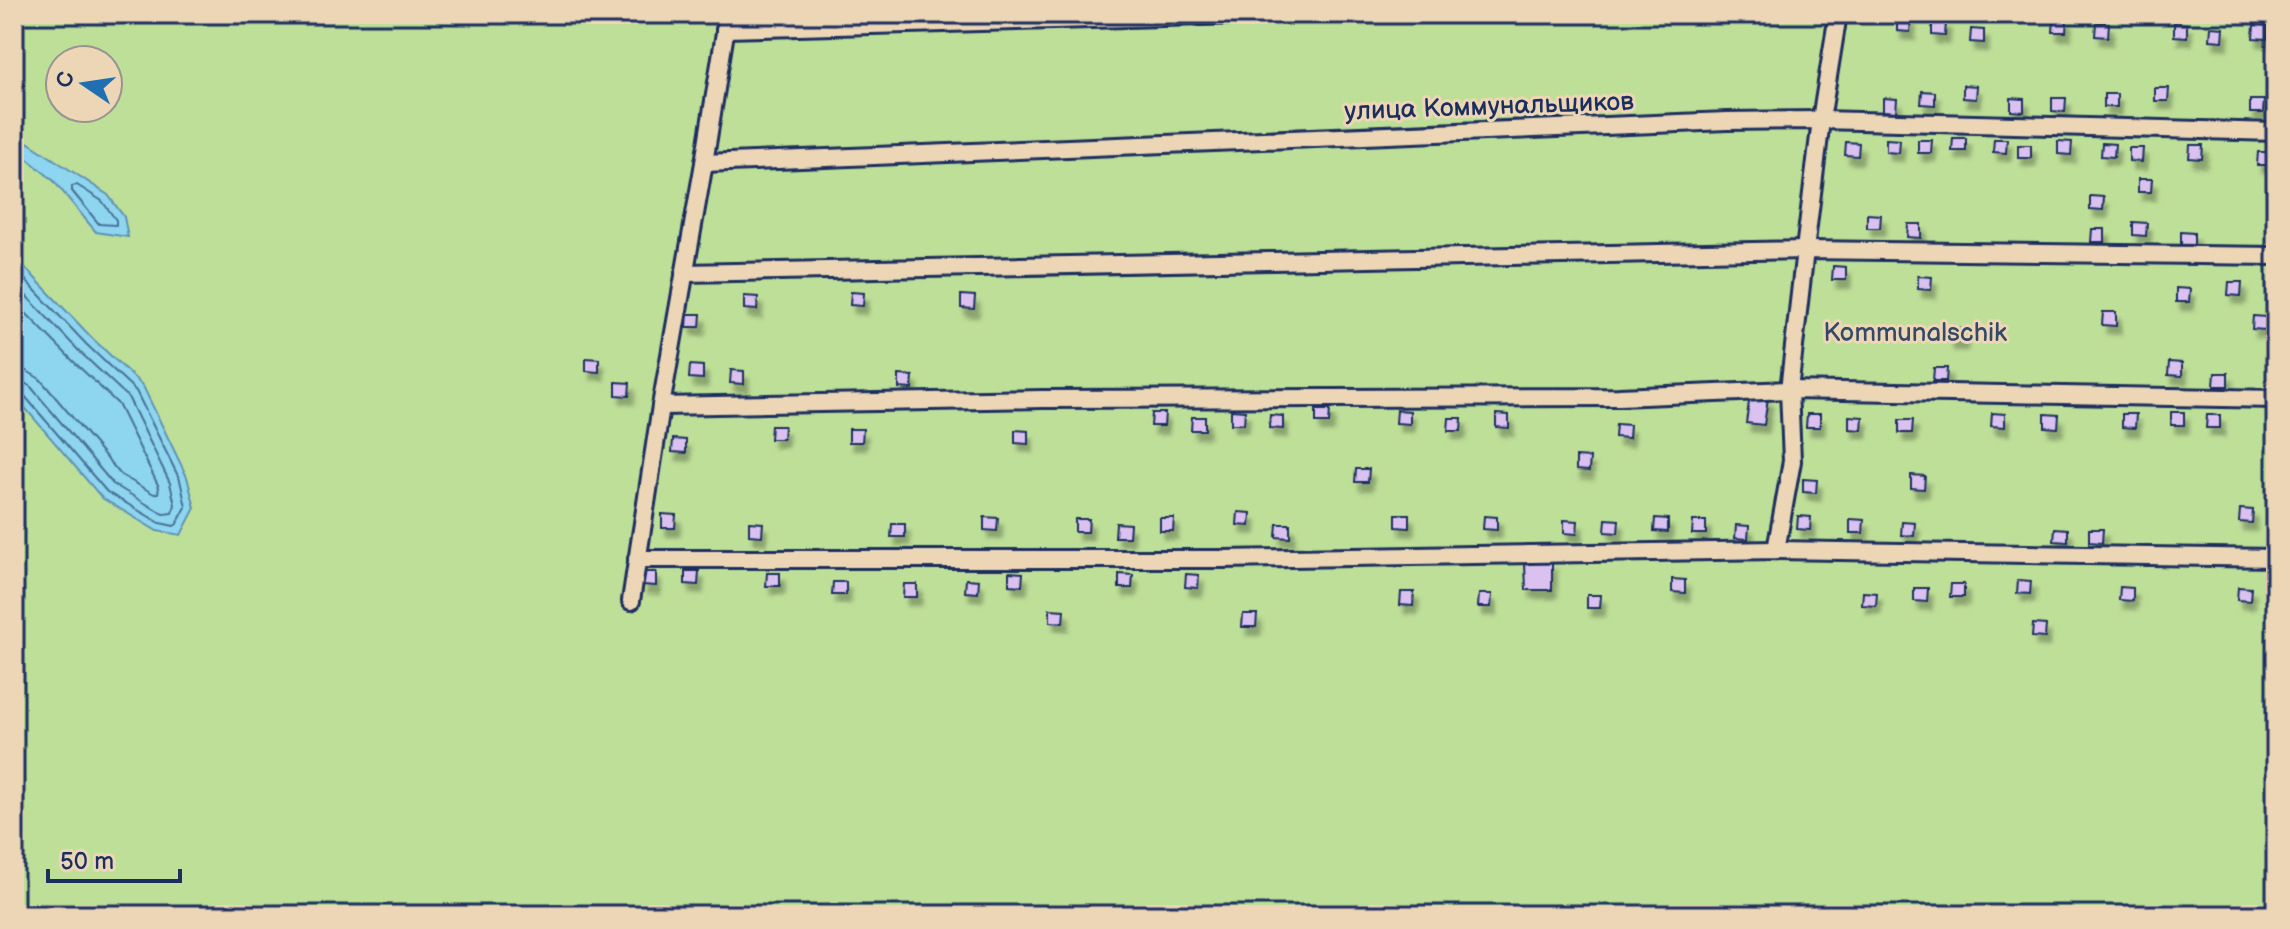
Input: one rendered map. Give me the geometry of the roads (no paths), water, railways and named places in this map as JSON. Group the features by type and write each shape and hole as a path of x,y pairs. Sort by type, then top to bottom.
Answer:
{"street":[{"path":"631,601 726,22 1276,14"},
{"path":"1776,550 1792,461 1789,390 1821,120 1838,14"},
{"name":"улица Коммунальщиков","path":"704,163 1711,122 1821,120 2276,132"},
{"path":"684,273 1805,250 2276,256"},
{"path":"661,406 1042,399 1619,397 1789,390 2276,399"},
{"path":"637,559 1223,559 1776,550 2276,558"}],"water":[{"path":"14,130 108,195 124,217 128,237 96,232 53,180 14,148"},
{"path":"14,256 143,386 187,477 195,508 181,535 157,531 102,498 14,395"}],"park label":[{"name":"Kommunalschik","path":"1915,333"}]}
